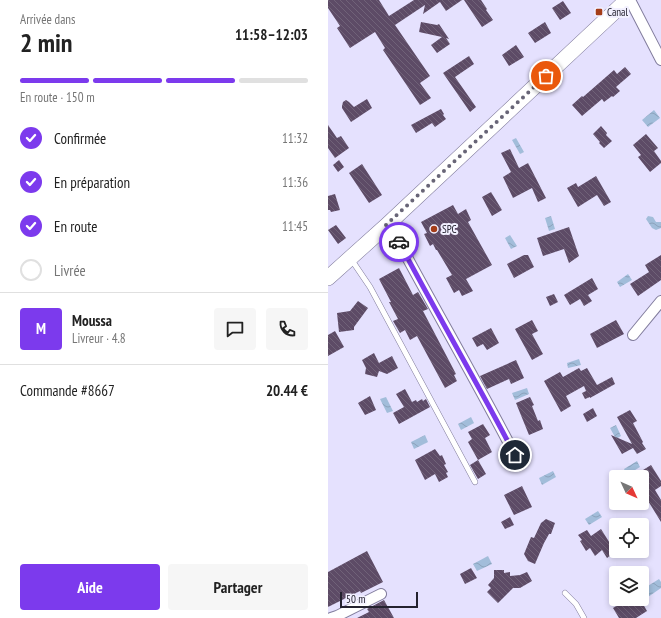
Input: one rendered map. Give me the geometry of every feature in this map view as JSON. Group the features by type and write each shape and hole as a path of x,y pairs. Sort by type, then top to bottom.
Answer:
{"main road":[{"path":"328,278 627,0"}],"street":[{"path":"630,0 661,60"},
{"path":"386,225 394,233 515,455"},
{"path":"633,335 661,301"},
{"path":"331,618 381,594"}],"lane":[{"path":"350,258 370,287 475,482"},
{"path":"565,593 576,604 584,618"}],"water":[{"path":"654,110 660,118 648,127 642,120"},
{"path":"516,138 524,152 520,154 512,140"},
{"path":"551,216 555,229 549,231 545,218"},
{"path":"648,216 653,217 656,222 661,222 661,228 656,230 652,228 646,219"},
{"path":"510,235 517,246 511,249 505,238"},
{"path":"628,274 632,280 620,287 617,282"},
{"path":"579,359 581,365 568,368 567,363"},
{"path":"527,388 529,394 515,400 512,393"},
{"path":"386,397 393,411 387,413 380,399"},
{"path":"471,417 474,423 461,430 458,424"},
{"path":"616,425 621,436 616,439 610,428"},
{"path":"425,435 428,442 414,449 411,442"},
{"path":"637,461 640,467 635,470 624,469"},
{"path":"553,471 556,477 542,485 539,478"},
{"path":"598,511 602,517 589,525 585,519"},
{"path":"488,556 492,564 477,571 473,564"},
{"path":"659,579 661,582 661,588 649,596 649,585"}],"building":[{"path":"328,0 379,0 389,16 414,0 462,0 446,11 440,2 423,14 425,5 395,25 430,76 420,83 431,98 420,105 383,50 385,48 375,32 350,48 337,28 340,26 328,8"},
{"path":"464,0 481,0 493,20 482,27"},
{"path":"563,1 571,13 560,20 552,8"},
{"path":"421,22 437,25 439,24 449,39 446,38 450,44 437,53 431,45 442,37 419,32"},
{"path":"545,22 551,33 535,43 528,33"},
{"path":"516,45 524,57 509,66 502,55"},
{"path":"469,56 474,64 455,77 476,107 470,112 443,73"},
{"path":"625,67 631,74 616,87 620,91 613,97 612,96 604,102 602,99 582,116 572,105 614,70 617,74"},
{"path":"367,99 372,108 351,122 342,108 343,102 346,100 354,107"},
{"path":"441,109 446,119 435,127 432,123 416,133 411,125"},
{"path":"328,125 337,138 341,136 349,148 335,158 328,148"},
{"path":"601,126 607,133 606,135 612,141 604,148 593,134"},
{"path":"646,134 658,148 654,151 661,161 661,163 650,172 638,157 641,155 633,145"},
{"path":"510,149 519,168 528,163 546,198 538,202 532,188 513,198 503,177 511,172 501,153"},
{"path":"339,160 344,167 338,172 333,165"},
{"path":"362,164 382,195 369,203 349,173"},
{"path":"596,176 611,202 604,206 597,195 578,207 567,188 576,183 578,187"},
{"path":"491,192 502,210 492,216 482,197"},
{"path":"335,194 340,210 331,212 328,210 328,196"},
{"path":"453,205 458,214 466,209 471,220 468,222 492,265 466,279 473,291 462,296 459,290 454,293 446,278 452,275 433,244 430,246 424,234 427,233 421,222"},
{"path":"336,225 346,238 338,244 328,230"},
{"path":"569,227 579,256 569,263 564,249 543,256 537,238"},
{"path":"524,255 528,255 534,267 514,278 507,264"},
{"path":"661,255 661,280 638,296 630,284 649,272 645,265"},
{"path":"399,268 413,295 418,292 428,309 423,311 456,374 454,375 457,381 445,388 417,336 410,340 405,330 400,333 393,321 398,319 379,279"},
{"path":"592,278 598,289 588,295 592,301 584,306 580,299 570,305 564,295"},
{"path":"554,294 558,302 550,306 546,297"},
{"path":"358,301 368,308 354,327 354,330 339,332 337,313 350,311"},
{"path":"532,320 538,331 532,334 543,354 532,360 515,329"},
{"path":"616,320 624,334 597,348 590,334"},
{"path":"491,328 499,343 487,350 483,344 477,347 472,338"},
{"path":"335,331 344,347 328,356 328,335"},
{"path":"374,353 379,363 392,356 398,368 387,374 379,371 377,377 365,374 366,368 362,360"},
{"path":"516,360 524,378 511,384 509,379 487,389 480,376"},
{"path":"579,368 581,371 587,368 597,385 612,377 615,384 590,398 585,399 582,393 586,391 584,386 566,396 571,406 561,412 544,381 560,372 563,377"},
{"path":"405,389 412,402 416,400 417,402 422,399 423,401 426,399 430,407 399,424 393,413 404,407 396,394"},
{"path":"370,396 376,410 365,415 358,403"},
{"path":"530,397 534,405 532,406 538,421 540,420 543,429 529,435 516,403"},
{"path":"593,408 597,416 587,422 583,414"},
{"path":"630,410 637,421 633,423 646,449 637,454 633,448 622,454 611,435 632,444 617,417"},
{"path":"483,424 490,435 485,438 492,452 478,460 468,442 472,439 468,432"},
{"path":"435,449 440,456 442,455 446,464 444,465 448,472 446,473 448,477 439,482 435,474 425,480 415,460"},
{"path":"478,460 486,474 478,479 470,465"},
{"path":"651,465 661,481 661,486 655,490 661,500 661,522 649,502 649,470 643,470"},
{"path":"522,486 532,507 514,515 504,495"},
{"path":"510,517 514,525 505,529 501,522"},
{"path":"546,519 555,523 551,534 549,534 544,543 535,564 528,561 524,554 531,537 534,538 541,523"},
{"path":"601,529 609,542 609,557 607,558 602,550 595,556 590,548 586,551 580,541 582,540 578,535 587,530 591,536"},
{"path":"367,551 383,582 361,593 360,591 328,607 328,572"},
{"path":"471,568 477,578 465,584 460,574"},
{"path":"494,570 504,570 504,573 510,572 510,576 520,575 527,572 532,581 520,588 513,588 498,603 487,592 491,588 488,585 494,578"},
{"path":"384,600 394,618 357,618 369,612 367,609"},
{"path":"616,606 644,606 647,611 636,618 619,618 613,608"}],"way so far":[{"path":"399,242 394,233 386,225 546,76"}],"place":[{"name":"Canal","path":"599,12"},
{"name":"SPC","path":"434,229"}],"route":[{"path":"399,242 515,455"}]}
